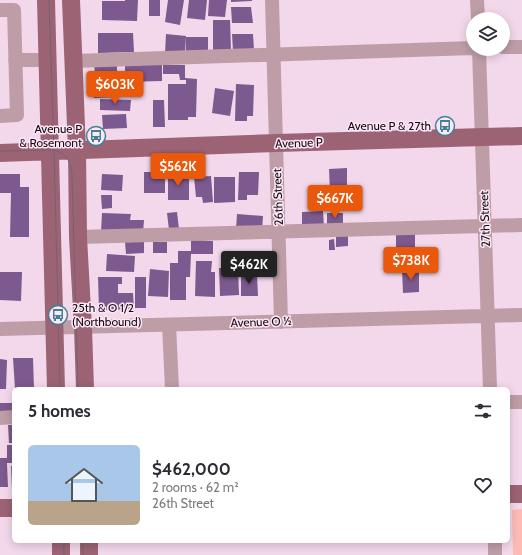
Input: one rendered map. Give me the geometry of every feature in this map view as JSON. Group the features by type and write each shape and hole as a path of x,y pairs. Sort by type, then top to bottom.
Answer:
{"main road":[{"path":"46,0 56,387"},
{"path":"71,0 77,151 78,236 85,387"},
{"name":"Avenue P","path":"0,153 522,136"},
{"path":"510,494 522,494"},
{"path":"0,508 12,508"},
{"path":"60,543 61,555"},
{"path":"88,543 89,555"}],"street":[{"name":"26th Street","path":"272,0 281,322"},
{"path":"478,0 478,12"},
{"path":"0,10 14,10 17,115 0,116"},
{"path":"510,47 522,47"},
{"path":"74,61 466,48"},
{"name":"27th Street","path":"479,56 490,387"},
{"path":"15,60 48,60"},
{"path":"78,236 522,225"},
{"name":"Avenue O ½","path":"0,329 83,328 522,315"},
{"path":"169,325 172,387"},
{"path":"510,402 522,402"},
{"path":"0,418 12,417"},
{"path":"495,543 495,555"}],"shaded area":[{"path":"522,509 522,555 513,555 512,510"}],"building":[{"path":"138,0 137,21 102,20 102,1"},
{"path":"149,0 160,0 160,16 149,16"},
{"path":"168,0 184,0 180,25 165,22"},
{"path":"189,0 207,0 205,20 187,18"},
{"path":"209,0 227,0 225,17 208,16"},
{"path":"231,0 252,0 252,1 231,2"},
{"path":"231,7 251,7 253,23 232,23"},
{"path":"213,20 230,20 231,52 213,52"},
{"path":"98,33 133,33 134,52 98,53"},
{"path":"166,34 186,36 185,54 165,53"},
{"path":"232,34 253,34 254,50 233,51"},
{"path":"186,37 208,37 208,53 186,53"},
{"path":"117,64 117,80 93,80 93,73 95,73 94,65"},
{"path":"162,64 162,81 125,82 125,66"},
{"path":"163,65 185,65 185,78 197,79 196,117 188,117 188,120 168,120 168,84 186,84 186,80 180,80 179,74 163,74"},
{"path":"117,82 118,97 94,98 93,90 95,90 95,83"},
{"path":"236,84 254,85 253,116 247,116 247,121 235,121"},
{"path":"215,88 234,91 230,116 212,113"},
{"path":"100,99 131,100 130,111 100,110"},
{"path":"153,100 164,100 165,127 153,127"},
{"path":"126,114 127,128 103,129 102,115"},
{"path":"347,168 347,192 330,193 329,169"},
{"path":"144,172 165,172 165,193 144,193"},
{"path":"239,172 259,172 258,195 247,195 247,200 238,200"},
{"path":"0,174 20,174 20,187 29,187 29,237 10,237 11,193 0,193"},
{"path":"102,174 123,175 122,191 101,190"},
{"path":"168,174 189,174 189,200 168,200"},
{"path":"211,176 213,202 203,203 202,197 196,197 194,177"},
{"path":"214,177 235,177 235,202 214,203"},
{"path":"101,195 112,195 112,208 102,209"},
{"path":"323,211 324,227 302,227 302,212"},
{"path":"177,212 179,229 169,230 167,213"},
{"path":"102,213 131,214 130,220 144,220 143,233 101,233"},
{"path":"327,213 343,213 343,225 327,225"},
{"path":"237,214 263,216 262,231 236,229"},
{"path":"396,234 415,234 415,248 396,248"},
{"path":"336,236 348,236 348,246 336,247"},
{"path":"334,239 335,250 329,250 329,240"},
{"path":"191,240 213,241 213,254 191,254 190,277 186,277 186,300 170,300 170,263 178,263 178,251 191,251"},
{"path":"144,241 144,253 126,254 125,242"},
{"path":"153,242 167,242 167,253 153,253"},
{"path":"107,254 135,256 134,272 106,271"},
{"path":"196,261 212,261 211,272 215,272 215,297 195,296"},
{"path":"219,268 238,268 239,295 220,296"},
{"path":"150,269 169,271 168,297 148,296"},
{"path":"402,270 419,270 419,292 403,293"},
{"path":"0,272 22,272 21,301 0,300"},
{"path":"257,274 258,296 241,296 241,275"},
{"path":"98,277 122,277 122,284 118,284 118,293 133,293 134,309 99,310"},
{"path":"135,277 146,277 146,308 135,308"},
{"path":"13,358 33,358 34,387 15,387"},
{"path":"0,359 7,360 6,389 0,389"},
{"path":"0,403 12,403 12,414 0,415"},
{"path":"8,425 12,425 12,443 9,443"},
{"path":"7,445 12,445 12,463 7,463 8,487 0,487 0,458 7,458"},
{"path":"11,466 12,466 12,489"}],"tram line":[{"path":"49,0 60,387"},
{"path":"0,151 54,150 63,154 70,163 72,176 78,387"},
{"path":"64,543 64,555"},
{"path":"83,543 83,555"}],"place":[{"name":"Avenue P & 27th","path":"445,126"},
{"name":"Avenue P & Rosemont","path":"96,136"},
{"name":"25th & O 1/2 (Northbound)","path":"58,315"}]}
